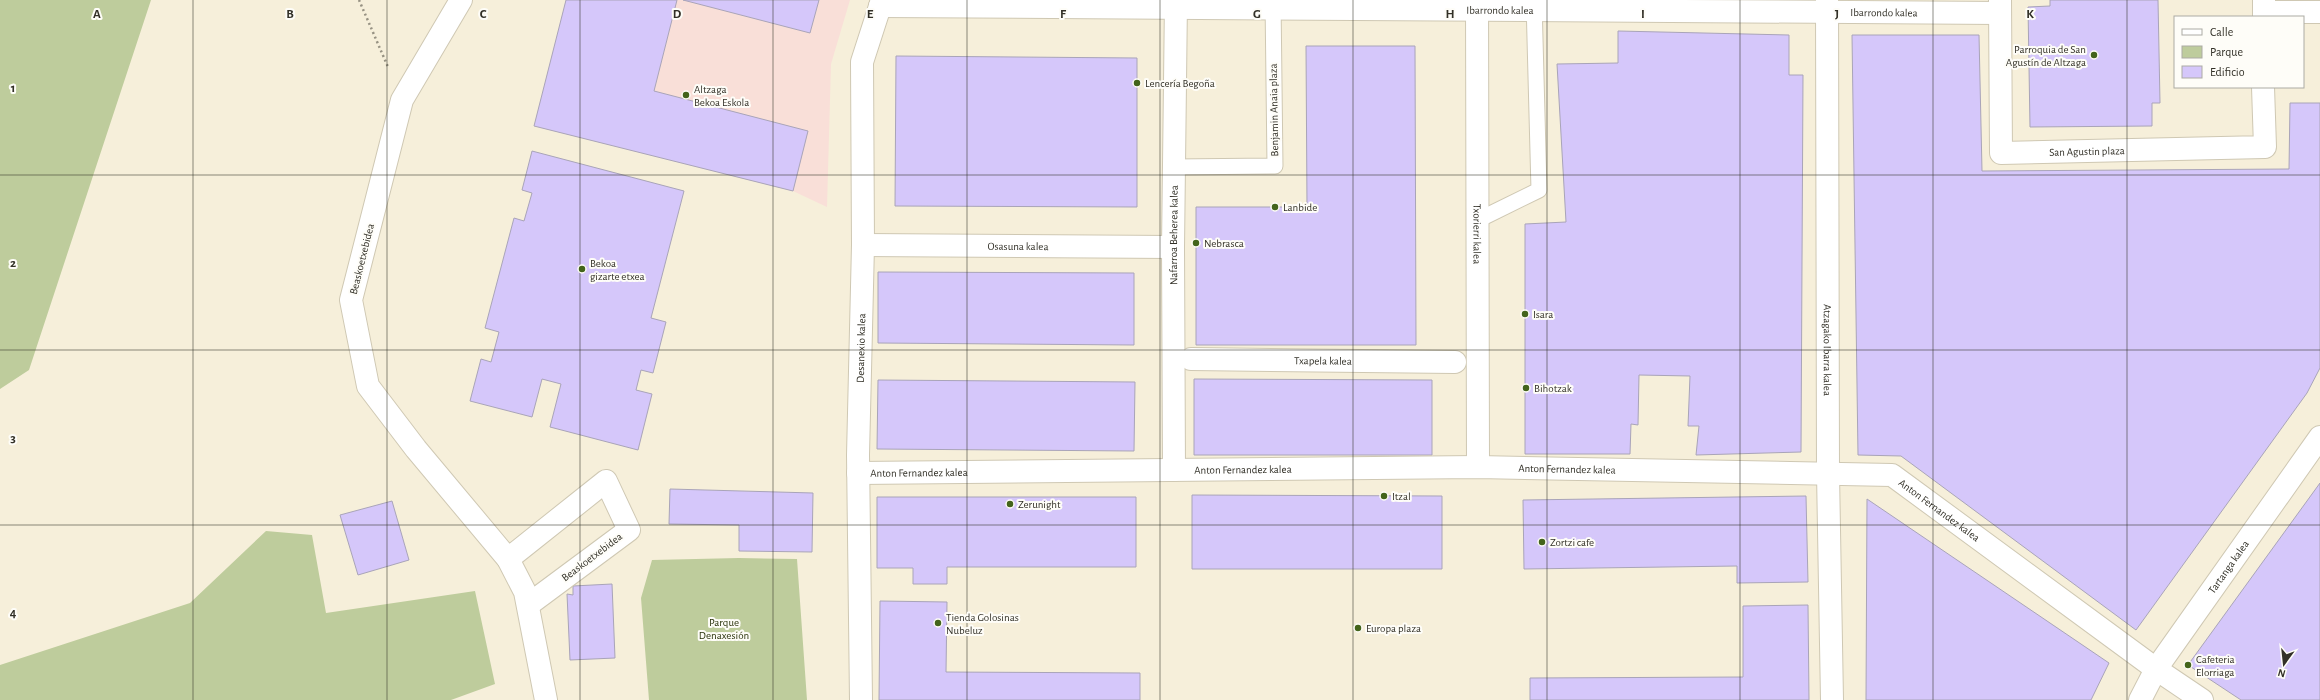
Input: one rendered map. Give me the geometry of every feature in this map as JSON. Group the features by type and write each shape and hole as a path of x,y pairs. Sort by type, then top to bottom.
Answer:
{"street":[{"name":"Beaskoetxebidea","path":"461,0 402,100 351,300 368,386 416,449 508,559 525,592 546,700"},
{"name":"Ibarrondo kalea","path":"881,3 2000,6"},
{"name":"Desanexio kalea","path":"861,700 858,473 863,245 862,62 881,3"},
{"name":"Nafarroa Beherea kalea","path":"1174,470 1173,247 1176,4"},
{"name":"Txorierri kalea","path":"1477,5 1478,467"},
{"name":"Atzagako Ibarra kalea","path":"1827,6 1828,473 1832,700"},
{"name":"San Agustin plaza","path":"2000,6 2001,153 2265,147 2263,88"},
{"path":"2264,10 2320,12"},
{"name":"Osasuna kalea","path":"863,245 1173,247"},
{"name":"Txapela kalea","path":"1192,359 1456,362"},
{"name":"Tartanga kalea","path":"2140,700 2156,669 2320,437"},
{"name":"Anton Fernandez kalea","path":"858,473 1478,467 1892,475 2156,669 2202,700"},
{"name":"Beaskoetxebidea","path":"508,559 606,480 629,530 528,605"}],"lane":[{"name":"Benjamin Anaia plaza","path":"1174,167 1275,166 1273,4"},
{"path":"1478,220 1539,190 1534,5"}],"path":[{"path":"359,0 378,43"}],"shaded area":[{"name":"Altzaga Bekoa Eskola","path":"566,0 850,0 831,64 827,207 793,191 534,126"}],"green space":[{"path":"0,0 151,0 29,370 0,389"},
{"path":"266,531 312,535 326,613 475,591 495,684 451,700 0,700 0,665 190,603"},
{"name":"Parque Denaxesión","path":"739,558 797,559 807,700 649,700 641,598 652,560"}],"building":[{"path":"566,0 677,0 654,91 808,131 793,191 534,126"},
{"path":"683,0 819,0 810,33"},
{"name":"Parroquia de San Agustín de Altzaga","path":"2050,0 2158,0 2160,103 2152,103 2152,126 2030,127 2028,7 2050,6"},
{"path":"1618,31 1789,35 1789,75 1803,75 1801,452 1696,455 1699,426 1688,426 1690,376 1639,375 1638,425 1631,424 1630,454 1525,454 1525,224 1566,222 1557,64 1618,63"},
{"path":"1852,35 1979,35 1982,171 2289,169 2290,103 2320,103 2320,368 2307,393 2136,630 1901,456 1858,455"},
{"path":"1306,46 1415,46 1416,345 1196,345 1196,207 1307,207"},
{"path":"896,56 1137,58 1137,207 895,206"},
{"name":"Bekoa gizarte etxea","path":"532,151 684,191 651,318 666,322 653,373 641,370 636,390 652,394 638,450 550,427 561,384 542,379 532,417 470,401 481,359 491,362 499,332 485,328 514,218 524,221 532,193 522,190"},
{"path":"878,272 1134,273 1134,345 878,343"},
{"path":"1194,379 1432,380 1432,455 1194,455"},
{"path":"878,380 1135,382 1134,451 877,449"},
{"path":"2320,483 2320,700 2241,700 2188,665"},
{"path":"670,489 813,493 812,552 739,551 739,525 669,524"},
{"path":"1192,495 1442,496 1442,569 1192,569"},
{"path":"1806,496 1808,582 1737,583 1737,566 1524,569 1523,500"},
{"path":"877,497 1136,497 1136,567 947,567 947,584 913,584 913,568 877,568"},
{"path":"1867,499 2109,663 2091,700 1866,700"},
{"path":"392,501 409,560 358,575 340,515"},
{"path":"612,584 615,658 570,660 567,594 573,595 573,586"},
{"path":"880,601 947,602 946,672 1140,673 1140,700 879,700"},
{"path":"1808,605 1809,700 1530,700 1530,678 1743,677 1743,606"}],"place":[{"name":"Parroquia de San Agustín de Altzaga","path":"2094,55"},
{"name":"Lencería Begoña","path":"1137,83"},
{"name":"Altzaga Bekoa Eskola","path":"686,95"},
{"name":"Lanbide","path":"1275,207"},
{"name":"Nebrasca","path":"1196,243"},
{"name":"Bekoa gizarte etxea","path":"582,269"},
{"name":"Isara","path":"1525,314"},
{"name":"Bihotzak","path":"1526,388"},
{"name":"Itzal","path":"1384,496"},
{"name":"Zerunight","path":"1010,504"},
{"name":"Zortzi cafe","path":"1542,542"},
{"name":"Tienda Golosinas Nubeluz","path":"938,623"},
{"name":"Europa plaza","path":"1358,628"},
{"name":"Cafeteria Elorriaga","path":"2188,665"}]}
